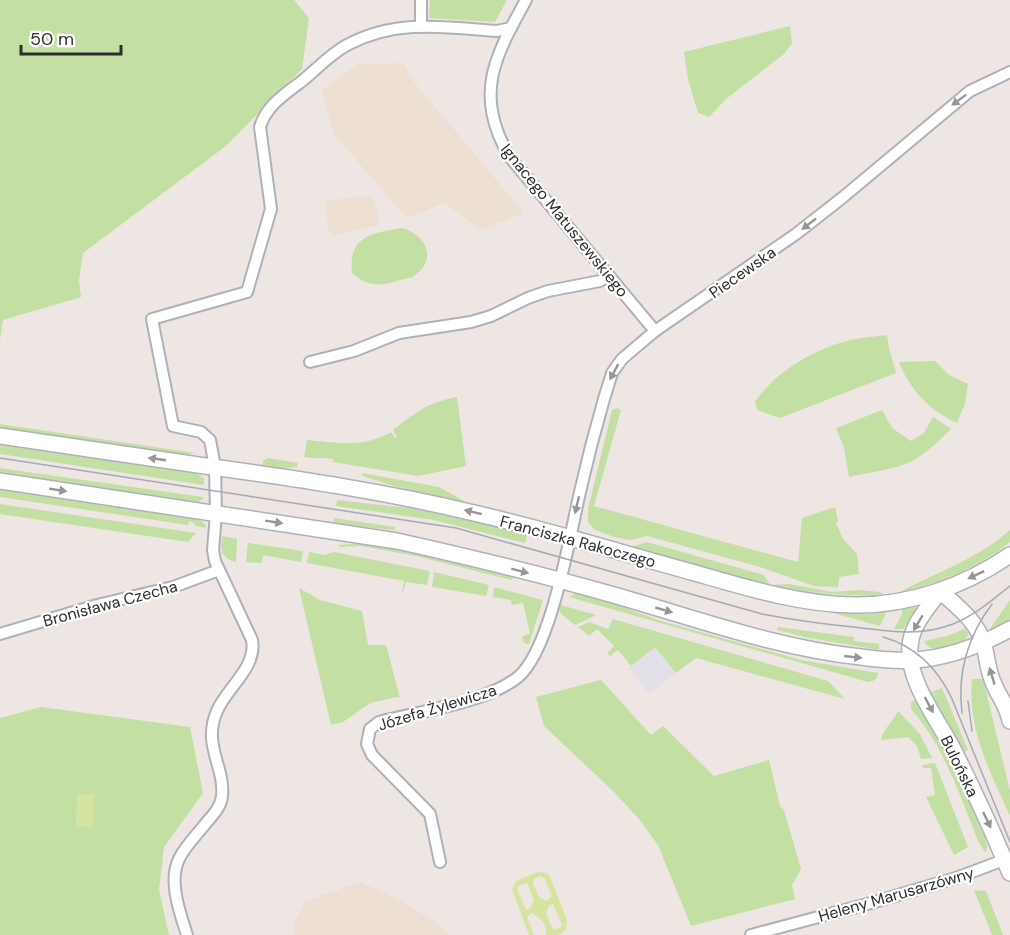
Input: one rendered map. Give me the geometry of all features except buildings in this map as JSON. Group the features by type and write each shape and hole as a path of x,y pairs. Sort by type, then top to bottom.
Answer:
{"main road":[{"name":"Franciszka Rakoczego","path":"0,436 215,467 430,502 570,538 762,592 810,602 857,605 917,598 940,591 993,567 1010,555"},
{"path":"0,481 389,540 560,581 782,643 833,654 910,660 945,655 983,643 1010,629"},
{"path":"910,660 909,649 913,633 940,591 971,619 983,643 993,683 1007,706 1010,721"},
{"name":"Bulońska","path":"910,660 919,686 1008,864"},
{"path":"1007,706 1010,688"}],"street":[{"path":"421,0 421,27"},
{"name":"Ignacego Matuszewskiego","path":"526,0 500,52 492,78 490,98 495,127 510,156 655,331"},
{"path":"187,935 179,910 175,882 177,863 182,852 220,805 222,788 211,738 212,725 217,711 251,660 253,647 252,640 219,570 213,550 216,514 215,467 210,440 193,429 173,426 152,319 247,292 271,209 260,128 263,116 278,99 347,45 377,32 400,27 497,31 511,28"},
{"name":"Piecewska","path":"560,581 594,434 612,373 622,359 655,331 796,234 843,198 970,91 1010,72"},
{"path":"310,362 354,351 399,333 478,320 548,291 600,282 609,276"},
{"name":"Bronisława Czecha","path":"0,634 97,604 174,587 219,570"},
{"name":"Józefa Żylewicza","path":"440,862 430,814 372,754 367,744 370,729 380,722 482,696 507,685 519,676 531,664 549,618 560,581"},
{"name":"Heleny Marusarzówny","path":"751,935 1008,864"}],"shaded area":[{"path":"403,63 415,83 524,213 480,230 445,203 406,218 333,133 322,90 358,64"},
{"path":"358,196 373,198 380,219 378,223 375,226 335,235 329,232 325,202"},
{"path":"655,647 676,673 650,694 628,668"},
{"path":"361,882 398,899 439,924 450,935 295,935 294,924 305,901"}],"green space":[{"path":"0,0 294,0 309,18 302,69 226,146 83,253 79,280 81,297 3,320 0,340"},
{"path":"430,0 507,0 495,22 429,18"},
{"path":"790,26 792,43 784,54 726,99 709,117 698,113 688,79 684,52"},
{"path":"402,228 418,236 426,250 425,264 420,271 412,277 381,284 367,282 352,273 354,251 364,238"},
{"path":"887,335 896,373 780,418 757,410 755,402 771,383 814,353 843,342"},
{"path":"935,361 949,375 968,384 965,404 957,423 938,412 922,398 909,382 899,362"},
{"path":"457,397 466,466 418,476 333,462 333,459 304,457 307,440 339,443 361,442 391,432 395,438 397,437 393,430 415,413 430,405"},
{"path":"617,408 621,410 594,506 798,562 802,518 835,507 838,521 836,523 843,539 857,554 859,574 839,577 838,587 814,586 760,567 647,536 630,540 595,530 588,522 588,509 612,410"},
{"path":"882,410 892,428 911,441 924,433 933,417 951,429 929,450 914,460 891,468 849,477 844,448 836,428"},
{"path":"0,424 195,453 184,456 0,428"},
{"path":"0,444 197,474 204,478 204,485 0,454"},
{"path":"268,458 298,463 297,467 278,469 262,466 264,460"},
{"path":"0,468 203,497 203,499 197,503 0,472"},
{"path":"362,473 439,487 468,503 390,485 363,476"},
{"path":"0,489 196,518 204,523 206,528 196,526 189,521 188,525 0,497"},
{"path":"337,500 435,511 527,535 525,543 434,520 336,506"},
{"path":"0,504 196,533 188,542 0,514"},
{"path":"334,518 395,527 395,530 333,524"},
{"path":"1010,530 1010,542 985,560 944,579 900,592 971,557"},
{"path":"222,536 237,539 236,562 231,561 223,553"},
{"path":"647,542 764,575 770,585 631,547"},
{"path":"248,543 303,551 301,562 263,555 262,563 246,562"},
{"path":"364,543 395,547 515,576 511,580 416,556 361,546 339,547 339,545"},
{"path":"309,552 324,555 334,552 430,571 427,585 406,582 402,593 404,581 307,563"},
{"path":"434,572 489,585 486,596 432,587"},
{"path":"789,584 833,592 858,590 884,594 819,593 771,585"},
{"path":"494,587 543,600 529,644 524,643 522,637 530,633 523,603 512,605 511,600 493,597"},
{"path":"299,588 320,600 362,611 368,645 386,645 400,698 370,703 343,722 331,725"},
{"path":"585,593 658,620 801,660 878,673 877,678 868,682 569,597"},
{"path":"1010,600 1010,620 1000,627 989,630"},
{"path":"561,605 596,615 575,625 561,614 559,608"},
{"path":"918,607 903,629 894,629 902,614 902,608"},
{"path":"887,611 880,626 833,613 833,612"},
{"path":"613,619 828,681 845,699 696,658 676,673 655,647 631,666 618,650 610,656 607,653 614,646 597,629 589,636 578,627 589,622 608,629"},
{"path":"778,627 854,637 854,641 879,644 879,650 804,637 777,630"},
{"path":"967,628 966,639 953,646 931,648 924,641 947,636"},
{"path":"972,679 983,679 1010,791 1010,816 988,766 977,732 971,697"},
{"path":"601,680 651,735 663,726 714,776 769,760 780,806 784,810 801,869 792,885 795,899 691,926 658,845 639,819 614,792 544,726 536,697"},
{"path":"942,688 968,750 964,752 931,692"},
{"path":"916,699 955,769 985,838 986,853 979,843 942,756 911,709 911,702"},
{"path":"41,707 190,727 203,793 164,847 159,890 169,935 0,935 0,718"},
{"path":"898,711 920,734 932,758 921,759 917,746 908,737 881,740"},
{"path":"935,763 968,847 954,855 926,797 935,795 931,768 923,768 922,765"},
{"path":"77,794 94,794 93,827 76,827"},
{"path":"537,872 547,873 567,920 566,930 558,935 546,935 544,924 532,913 527,917 534,935 529,935 512,890 516,881","holes":["541,876 545,879 552,896 547,901 539,897 533,883 534,879","527,883 534,900 530,908 526,910 517,889 518,886","553,904 562,925 553,930 546,914 549,906"]},
{"path":"974,890 986,891 1003,935 992,935"}],"tram line":[{"path":"0,458 456,528 762,614 819,623 891,631 928,631 968,617 1010,586"},
{"path":"962,713 961,684 966,655 976,629 992,604"},
{"path":"883,637 915,653 940,678 952,699 1010,842"},
{"path":"968,701 972,731"}]}
